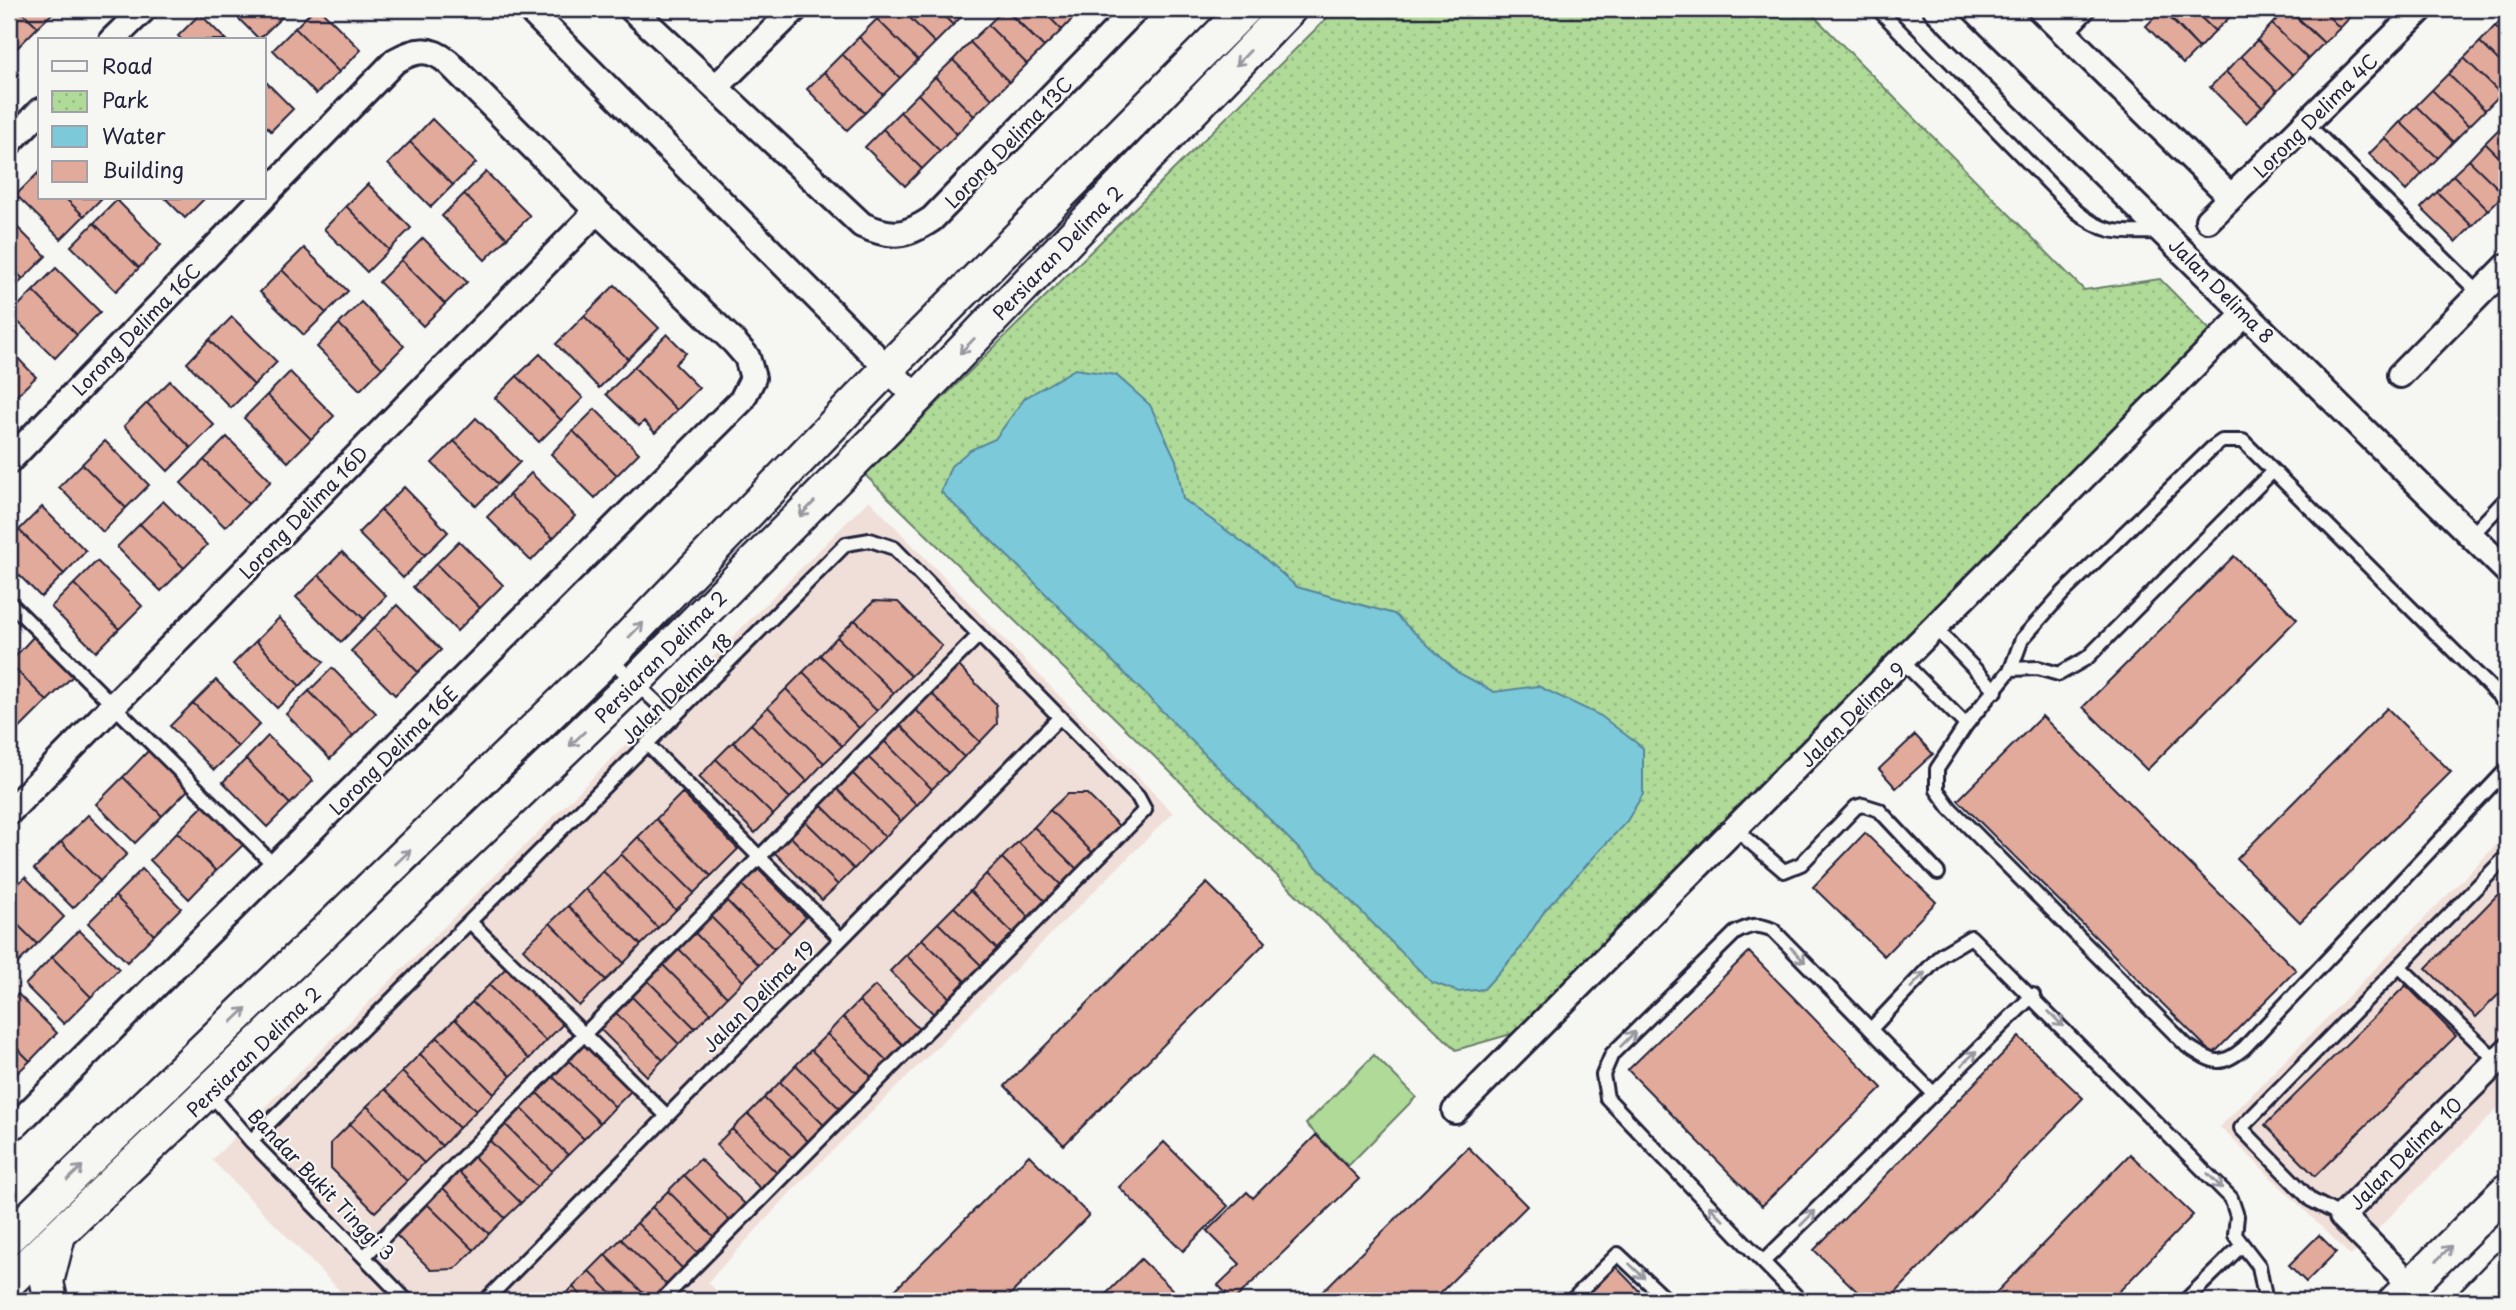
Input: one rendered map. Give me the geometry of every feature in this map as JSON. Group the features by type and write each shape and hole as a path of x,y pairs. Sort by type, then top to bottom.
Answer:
{"street":[{"path":"114,38 144,9"},
{"path":"529,9 917,398"},
{"path":"632,9 716,87 794,9"},
{"name":"Lorong Delima 13C","path":"716,87 862,225 883,234 911,233 932,219 1136,9"},
{"name":"Persiaran Delima 2","path":"9,1237 22,1214 609,657 888,368 1245,9"},
{"name":"Persiaran Delima 2","path":"9,1283 634,684 917,398 1290,9"},
{"name":"Jalan Delima 8","path":"1936,9 2471,536 2504,562"},
{"path":"2040,9 2231,197"},
{"path":"2062,30 2082,9"},
{"name":"Lorong Delima 4C","path":"2208,220 2421,9"},
{"name":"Lorong Delima 16C","path":"266,194 395,61 420,50 439,54 449,62 597,211"},
{"path":"9,143 38,113"},
{"name":"Lorong Delima 16C","path":"9,461 260,200"},
{"name":"Lorong Delima 16E","path":"9,1128 17,1124 276,867 742,400 753,378 747,357 597,211"},
{"name":"Lorong Delima 16D","path":"9,812 597,211"},
{"path":"2400,375 2507,266"},
{"name":"Jalan Delima 9","path":"1455,1111 1936,629 2245,314"},
{"name":"Jalan Delima 10","path":"2403,1293 2342,1216 2502,1056"},
{"path":"2403,1293 2507,1190"},
{"path":"51,1301 47,1282 59,1235"},
{"path":"2474,1301 2507,1267"},
{"path":"9,1283 27,1301"}],"lane":[{"path":"1878,9 2096,228 2115,232 2163,232"},
{"path":"2306,123 2480,293"},
{"path":"2507,704 2243,441 2222,441 2063,593 2022,639 2011,669 1966,725 1937,769 1937,790 1950,808 2188,1046 2213,1062 2229,1060 2244,1048 2507,769"},
{"path":"2011,669 2038,668 2059,674 2087,658 2273,471"},
{"path":"2471,536 2507,498"},
{"name":"Jalan Delmia 18","path":"251,1141 846,544 870,540 894,548 1138,797 1144,810 1140,818 661,1301"},
{"path":"9,602 276,867"},
{"path":"1936,629 1996,691"},
{"path":"364,1257 979,635"},
{"path":"609,657 634,684 673,718"},
{"path":"1903,662 1966,725"},
{"name":"Jalan Delima 19","path":"485,1301 1060,717"},
{"path":"647,744 841,939"},
{"path":"1736,830 1784,871 1801,864 1856,807 1869,806 1879,810 1938,873"},
{"path":"2342,1216 2311,1200 2241,1128 2507,856"},
{"path":"470,922 667,1116"},
{"path":"1801,1301 1607,1098 1602,1075 1612,1054 1735,933 1751,924 1773,930 1933,1093"},
{"path":"1871,1029 1941,955 1971,937 2033,995 2231,1198 2237,1216 2235,1235 2259,1266 2265,1297 2261,1301"},
{"path":"2399,966 2502,1056"},
{"path":"1763,1262 2033,995"},
{"name":"Bandar Bukit Tinggi 3","path":"210,1093 251,1141 407,1301"},
{"path":"2185,1301 2241,1246"},
{"path":"1571,1301 1619,1254 1668,1301"}],"shaded area":[{"path":"869,500 1173,813 793,1190 708,1282 726,1301 350,1301 212,1160"},
{"path":"2507,834 2507,1099 2351,1256 2220,1127"}],"green space":[{"path":"1336,9 1807,9 2084,290 2160,279 2216,336 1532,1028 1456,1050 865,475"},
{"path":"1374,1055 1416,1097 1348,1166 1306,1124"}],"water":[{"path":"1075,369 1116,375 1150,405 1176,460 1183,499 1263,557 1297,587 1394,614 1457,672 1494,692 1538,686 1601,716 1643,748 1643,794 1627,821 1545,910 1520,949 1484,989 1459,992 1431,982 1026,574 941,492 951,466 970,450 995,439 1025,398"}],"building":[{"path":"9,9 19,9 38,27 13,52 9,48"},
{"path":"19,9 57,9 38,27"},
{"path":"229,9 273,9 282,17 258,38"},
{"path":"314,9 320,9 361,50 339,72 295,28"},
{"path":"887,9 901,9 935,43 918,60 877,19"},
{"path":"901,9 937,9 953,25 935,43"},
{"path":"937,9 969,9 953,25"},
{"path":"1004,9 1044,47 1027,64 988,25"},
{"path":"1006,9 1041,9 1062,30 1044,47"},
{"path":"1041,9 1076,9 1079,12 1062,30"},
{"path":"2163,9 2192,9 2215,31 2199,48"},
{"path":"2192,9 2224,9 2231,16 2215,31"},
{"path":"2287,9 2324,43 2308,59 2272,24"},
{"path":"2289,9 2321,9 2340,28 2324,43"},
{"path":"2321,9 2352,9 2355,12 2340,28"},
{"path":"2162,10 2199,48 2183,64 2146,26"},
{"path":"200,14 224,38 180,38 178,36"},
{"path":"2507,14 2507,37 2495,26"},
{"path":"877,19 918,60 900,78 859,37"},
{"path":"2272,24 2308,59 2293,75 2257,40"},
{"path":"988,25 1027,64 1009,82 970,42"},
{"path":"2495,26 2507,37 2507,69 2480,42"},
{"path":"295,28 339,72 316,94 273,50"},
{"path":"859,37 900,78 883,95 842,54"},
{"path":"2257,40 2293,75 2277,91 2241,56"},
{"path":"970,42 1009,82 992,99 953,60"},
{"path":"2480,42 2507,69 2507,88 2501,94 2464,58"},
{"path":"842,54 883,95 865,113 824,72"},
{"path":"2241,56 2277,91 2262,107 2226,72"},
{"path":"2464,58 2501,94 2485,110 2448,74"},
{"path":"953,60 992,99 974,116 935,77"},
{"path":"824,72 865,113 847,130 807,89"},
{"path":"2226,72 2262,107 2246,123 2210,87"},
{"path":"2448,74 2485,110 2469,126 2432,90"},
{"path":"935,77 974,116 957,134 918,94"},
{"path":"266,82 293,109 271,131 266,126"},
{"path":"2432,90 2469,126 2453,142 2416,106"},
{"path":"918,94 957,134 940,151 900,112"},
{"path":"2416,106 2453,142 2438,158 2400,122"},
{"path":"900,112 940,151 922,169 883,129"},
{"path":"432,119 476,163 453,185 410,142"},
{"path":"2400,122 2438,158 2422,174 2385,138"},
{"path":"2501,127 2507,133 2507,165 2485,143"},
{"path":"883,129 922,169 905,186 865,147"},
{"path":"2385,138 2422,174 2406,191 2369,154"},
{"path":"410,142 453,185 431,207 388,164"},
{"path":"2485,143 2507,165 2507,191 2504,194 2469,160"},
{"path":"2469,160 2504,194 2488,210 2453,175"},
{"path":"486,172 530,216 507,238 464,194"},
{"path":"38,173 38,200 67,200 84,216 61,239 16,195"},
{"path":"2453,175 2488,210 2472,226 2437,192"},
{"path":"368,184 411,228 389,250 346,206"},
{"path":"2437,192 2472,226 2456,242 2421,208"},
{"path":"464,194 507,238 485,260 442,216"},
{"path":"67,200 100,200 84,216"},
{"path":"117,200 161,245 139,268 94,223"},
{"path":"167,200 203,200 185,218"},
{"path":"346,206 389,250 367,272 324,229"},
{"path":"9,219 46,256 23,279 9,265"},
{"path":"94,223 139,268 116,291 71,246"},
{"path":"423,238 467,282 445,304 401,260"},
{"path":"304,248 348,291 326,313 282,270"},
{"path":"401,260 445,304 423,326 379,282"},
{"path":"9,265 23,279 9,293"},
{"path":"56,268 100,312 77,335 33,291"},
{"path":"282,270 326,313 304,335 260,292"},
{"path":"615,285 659,328 628,359 584,316"},
{"path":"33,291 77,335 55,358 10,314"},
{"path":"361,302 404,346 382,368 339,324"},
{"path":"584,316 628,359 599,388 556,344"},
{"path":"232,317 277,362 254,385 209,340"},
{"path":"339,324 382,368 360,390 317,347"},
{"path":"667,334 686,353 675,364 699,388 677,410 634,367"},
{"path":"209,340 254,385 231,408 187,363"},
{"path":"9,349 36,377 13,399 9,395"},
{"path":"540,354 583,398 561,420 517,376"},
{"path":"634,367 677,410 655,433 644,421 639,426 606,394"},
{"path":"290,372 334,416 311,439 267,395"},
{"path":"517,376 561,420 539,442 495,398"},
{"path":"170,381 214,425 191,448 147,403"},
{"path":"267,395 311,439 288,462 244,418"},
{"path":"147,403 191,448 168,471 124,426"},
{"path":"595,409 639,453 617,475 573,431"},
{"path":"476,418 520,462 498,484 454,441"},
{"path":"573,431 617,475 595,498 551,454"},
{"path":"227,437 271,481 248,504 204,460"},
{"path":"105,441 149,485 126,508 82,464"},
{"path":"454,441 498,484 476,506 432,463"},
{"path":"204,460 248,504 225,527 181,483"},
{"path":"82,464 126,508 103,532 59,487"},
{"path":"531,473 575,516 553,538 509,495"},
{"path":"404,487 448,532 425,555 381,510"},
{"path":"509,495 553,538 531,561 487,517"},
{"path":"163,501 207,545 184,568 140,524"},
{"path":"42,507 86,551 64,574 19,530"},
{"path":"381,510 425,555 403,578 358,533"},
{"path":"140,524 184,568 161,591 117,547"},
{"path":"19,530 64,574 41,597 9,565 9,540"},
{"path":"459,541 503,585 480,608 436,564"},
{"path":"342,552 386,596 364,619 319,575"},
{"path":"2234,556 2297,619 2147,770 2083,707"},
{"path":"97,561 142,606 119,629 74,584"},
{"path":"436,564 480,608 457,631 413,587"},
{"path":"319,575 364,619 341,642 296,597"},
{"path":"74,584 119,629 96,652 51,607"},
{"path":"874,601 898,602 942,646 911,676 855,620"},
{"path":"397,605 441,650 418,672 374,628"},
{"path":"279,618 324,662 300,686 256,641"},
{"path":"855,620 911,676 894,693 837,637"},
{"path":"374,628 418,672 395,695 351,651"},
{"path":"35,635 75,674 47,701 9,663"},
{"path":"837,637 894,693 877,711 820,655"},
{"path":"256,641 300,686 277,708 233,664"},
{"path":"820,655 877,711 859,728 803,672"},
{"path":"9,663 47,701 20,728 9,717"},
{"path":"957,664 996,704 997,724 980,742 930,692"},
{"path":"332,668 376,713 353,736 309,691"},
{"path":"803,672 859,728 842,746 786,689"},
{"path":"216,680 260,724 238,747 193,703"},
{"path":"786,689 842,746 824,763 768,707"},
{"path":"309,691 353,736 330,759 286,714"},
{"path":"930,692 980,742 964,757 914,708"},
{"path":"193,703 238,747 214,770 170,726"},
{"path":"768,707 824,763 807,781 751,724"},
{"path":"914,708 964,757 948,773 898,723"},
{"path":"2387,708 2451,772 2300,922 2237,859"},
{"path":"2042,716 2296,970 2213,1054 1958,800"},
{"path":"898,723 948,773 932,789 882,739"},
{"path":"751,724 807,781 790,798 733,742"},
{"path":"1915,735 1933,754 1896,788 1879,769"},
{"path":"268,736 313,781 290,804 246,759"},
{"path":"882,739 932,789 917,805 866,755"},
{"path":"733,742 790,798 773,815 716,759"},
{"path":"150,749 189,789 162,816 123,777"},
{"path":"866,755 917,805 901,821 850,771"},
{"path":"246,759 290,804 267,827 223,782"},
{"path":"716,759 773,815 755,833 699,777"},
{"path":"850,771 901,821 885,837 835,787"},
{"path":"123,777 162,816 135,843 96,804"},
{"path":"835,787 885,837 869,853 819,803"},
{"path":"682,793 738,849 711,876 656,819"},
{"path":"1067,794 1087,794 1126,833 1100,860 1050,810"},
{"path":"819,803 869,853 854,869 803,819"},
{"path":"204,805 244,844 216,871 177,832"},
{"path":"1050,810 1100,860 1084,876 1034,827"},
{"path":"88,815 127,854 100,881 61,842"},
{"path":"656,819 711,876 694,893 638,837"},
{"path":"803,819 854,869 838,885 788,834"},
{"path":"1034,827 1084,876 1068,892 1018,842"},
{"path":"177,832 216,871 189,899 150,860"},
{"path":"1865,833 1936,902 1884,956 1813,887"},
{"path":"788,834 838,885 822,900 772,850"},
{"path":"638,837 694,893 676,910 621,854"},
{"path":"61,842 100,881 73,908 34,869"},
{"path":"1018,842 1068,892 1052,908 1002,858"},
{"path":"621,854 676,910 658,928 603,871"},
{"path":"1002,858 1052,908 1036,924 986,874"},
{"path":"755,866 806,917 790,933 739,882"},
{"path":"142,869 181,908 154,935 115,896"},
{"path":"603,871 658,928 641,945 585,889"},
{"path":"986,874 1036,924 1020,940 970,891"},
{"path":"25,877 64,917 37,944 9,916 9,893"},
{"path":"739,882 790,933 774,949 724,898"},
{"path":"1207,883 1266,942 1064,1145 1005,1086"},
{"path":"2507,885 2507,986 2476,1017 2426,968"},
{"path":"585,889 641,945 624,963 568,906"},
{"path":"970,891 1020,940 1004,956 954,907"},
{"path":"115,896 154,935 127,962 88,923"},
{"path":"724,898 774,949 759,965 708,914"},
{"path":"568,906 624,963 606,980 550,923"},
{"path":"954,907 1004,956 988,972 938,923"},
{"path":"708,914 759,965 743,981 692,930"},
{"path":"9,916 37,944 10,971 9,970"},
{"path":"550,923 606,980 579,1006 523,949"},
{"path":"938,923 988,972 972,988 922,939"},
{"path":"79,930 119,969 91,997 52,957"},
{"path":"692,930 743,981 727,997 676,946"},
{"path":"922,939 972,988 956,1004 906,955"},
{"path":"676,946 727,997 711,1013 660,962"},
{"path":"1749,952 1882,1088 1762,1206 1628,1070"},
{"path":"906,955 956,1004 940,1020 890,971"},
{"path":"52,957 91,997 64,1024 25,985"},
{"path":"660,962 711,1013 695,1028 644,977"},
{"path":"507,967 563,1024 546,1041 489,985"},
{"path":"644,977 695,1028 679,1044 628,993"},
{"path":"489,985 546,1041 529,1059 472,1002"},
{"path":"2406,985 2456,1036 2315,1176 2265,1125"},
{"path":"875,986 925,1035 909,1051 859,1001"},
{"path":"628,993 679,1044 663,1060 612,1009"},
{"path":"18,994 57,1033 30,1061 9,1040 9,1003"},
{"path":"859,1001 909,1051 893,1067 843,1017"},
{"path":"472,1002 529,1059 511,1076 455,1019"},
{"path":"612,1009 663,1060 647,1076 596,1025"},
{"path":"843,1017 893,1067 878,1083 827,1034"},
{"path":"455,1019 511,1076 494,1094 437,1037"},
{"path":"827,1034 878,1083 862,1099 811,1050"},
{"path":"437,1037 494,1094 476,1111 420,1054"},
{"path":"2019,1037 2083,1098 1888,1301 1867,1301 1814,1250"},
{"path":"9,1040 30,1061 9,1081"},
{"path":"582,1042 631,1091 615,1107 566,1058"},
{"path":"811,1050 862,1099 846,1115 796,1065"},
{"path":"420,1054 476,1111 459,1128 402,1072"},
{"path":"566,1058 615,1107 600,1123 550,1074"},
{"path":"796,1065 846,1115 830,1131 780,1082"},
{"path":"402,1072 459,1128 442,1146 385,1089"},
{"path":"550,1074 600,1123 584,1139 534,1090"},
{"path":"780,1082 830,1131 814,1147 764,1098"},
{"path":"385,1089 442,1146 424,1163 367,1106"},
{"path":"534,1090 584,1139 568,1155 519,1106"},
{"path":"764,1098 814,1147 798,1163 748,1114"},
{"path":"367,1106 424,1163 407,1181 350,1124"},
{"path":"519,1106 568,1155 552,1171 503,1122"},
{"path":"748,1114 798,1163 783,1179 732,1129"},
{"path":"503,1122 552,1171 537,1187 487,1138"},
{"path":"350,1124 407,1181 375,1212 331,1168 331,1143"},
{"path":"732,1129 783,1179 767,1195 716,1145"},
{"path":"1316,1135 1359,1179 1233,1301 1218,1285 1240,1264 1207,1231 1247,1192 1253,1198"},
{"path":"487,1138 537,1187 521,1203 471,1154"},
{"path":"1164,1142 1228,1206 1183,1251 1119,1187"},
{"path":"1468,1147 1527,1206 1432,1301 1313,1301"},
{"path":"471,1154 521,1203 505,1218 456,1169"},
{"path":"2130,1154 2193,1215 2110,1301 1988,1301"},
{"path":"1029,1155 1089,1215 1004,1301 884,1301"},
{"path":"700,1159 751,1210 735,1226 684,1175"},
{"path":"456,1169 505,1218 489,1234 440,1185"},
{"path":"684,1175 735,1226 719,1242 668,1191"},
{"path":"440,1185 489,1234 474,1250 424,1201"},
{"path":"668,1191 719,1242 703,1258 652,1207"},
{"path":"424,1201 474,1250 455,1269 431,1270 393,1232"},
{"path":"652,1207 703,1258 688,1274 637,1223"},
{"path":"637,1223 688,1274 672,1290 621,1239"},
{"path":"2319,1235 2336,1252 2306,1282 2289,1265"},
{"path":"621,1239 672,1290 661,1301 651,1301 605,1255"},
{"path":"605,1255 651,1301 619,1301 589,1271"},
{"path":"1141,1259 1184,1301 1099,1301"},
{"path":"1615,1266 1649,1301 1578,1301"},
{"path":"589,1271 619,1301 587,1301 573,1287"},
{"path":"573,1287 587,1301 559,1301"}]}
